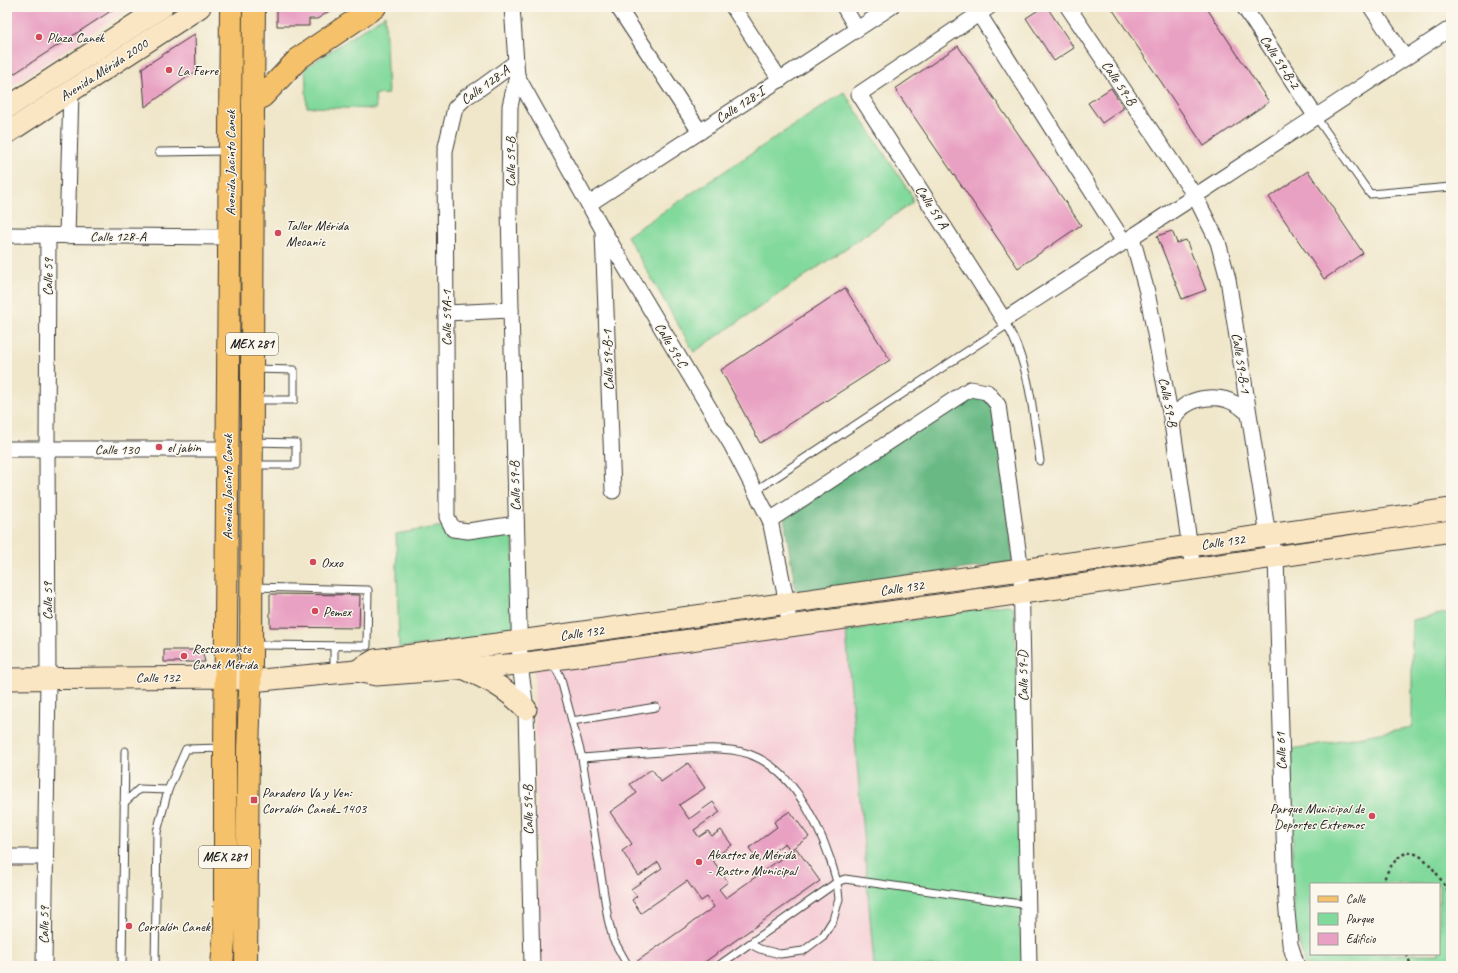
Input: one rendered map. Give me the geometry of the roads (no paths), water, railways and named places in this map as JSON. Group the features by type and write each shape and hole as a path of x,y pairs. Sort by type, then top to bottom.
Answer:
{"main road":[{"name":"Avenida Jacinto Canek","path":"222,966 225,929 231,7"},
{"name":"Avenida Jacinto Canek","path":"246,966 248,748 251,681 254,7"},
{"path":"253,103 263,96 299,58 375,7"}],"street":[{"name":"Avenida Mérida 2000","path":"7,133 200,7"},
{"name":"Calle 59-B","path":"512,7 516,69 510,106 511,310 520,664 526,709 532,966"},
{"path":"618,7 700,132"},
{"path":"733,7 780,80"},
{"path":"844,7 857,29"},
{"name":"Calle 128-I","path":"589,204 891,7"},
{"name":"Calle 59-B","path":"1068,7 1195,196"},
{"name":"Calle 59-B-2","path":"1244,7 1316,117"},
{"path":"1371,7 1405,58"},
{"name":"Calle 59-B","path":"984,10 1128,239 1147,292 1172,423 1193,569"},
{"name":"Calle 59 A","path":"984,10 859,94 1006,322"},
{"name":"Avenida Mérida 2000","path":"7,108 149,12"},
{"path":"1006,322 1128,239 1451,28"},
{"name":"Calle 128-A","path":"455,108 466,96 516,69"},
{"name":"Calle 59-C","path":"516,69 603,230 732,446 770,520 787,604 789,626"},
{"path":"67,236 71,91"},
{"name":"Calle 59A-1","path":"455,108 445,151 447,517 453,529 468,531 516,524"},
{"name":"Calle 59-B-1","path":"1195,196 1216,236 1224,260 1268,536"},
{"name":"Calle 59-B-1","path":"603,230 614,490"},
{"name":"Calle 128-A","path":"7,235 229,237"},
{"name":"Calle 59","path":"44,966 48,679 46,449 48,236"},
{"path":"446,313 511,310"},
{"name":"Calle 59-D","path":"770,520 970,389 987,392 998,405 1021,571 1029,966"},
{"path":"1172,423 1177,412 1190,403 1205,398 1221,398 1236,404 1248,413"},
{"name":"Calle 130","path":"7,449 228,448"},
{"name":"Calle 132","path":"356,671 375,660 787,604 1451,509"},
{"name":"Calle 132","path":"7,679 226,677 251,681 356,671 376,676 520,664 1276,558 1451,531"},
{"name":"Calle 61","path":"1268,536 1276,558 1286,901 1290,944 1297,966"},
{"path":"227,566 251,565"},
{"path":"465,669 499,685 526,709"},
{"path":"225,748 248,748"},
{"path":"7,857 45,857"}],"lane":[{"path":"1316,117 1370,194 1449,186"},
{"path":"159,152 230,151"},
{"path":"755,491 1006,322 1016,340 1025,369 1040,461"},
{"path":"252,369 294,370 294,400 252,400"},
{"path":"252,442 296,443 296,465 252,465"},
{"path":"251,587 368,590 367,646 251,645"},
{"path":"334,646 334,674"},
{"path":"551,660 560,676 582,758 608,919 613,939 628,966"},
{"path":"572,721 656,707"},
{"path":"155,966 157,832 168,790 186,749 225,748"},
{"path":"582,758 696,749 726,750 747,754 765,761 786,779 799,794 824,843 837,882 839,899 834,920 823,936 803,951 780,954 760,949 750,944"},
{"path":"122,966 125,751"},
{"path":"124,804 138,789 168,790"},
{"path":"718,966 837,882 845,879 1028,905"}],"place":[{"name":"Plaza Canek","path":"39,37"},
{"name":"La Ferre","path":"169,70"},
{"name":"Taller Mérida Mecanic","path":"278,233"},
{"name":"el jabin","path":"159,447"},
{"name":"Oxxo","path":"313,562"},
{"name":"Pemex","path":"315,611"},
{"name":"Restaurante Canek Mérida","path":"184,656"},
{"name":"Paradero Va y Ven: Corralón Canek_1403","path":"254,800"},
{"name":"Parque Municipal de Deportes Extremos","path":"1372,816"},
{"name":"Abastos de Mérida - Rastro Municipal","path":"699,862"},
{"name":"Corralón Canek","path":"129,926"}]}
